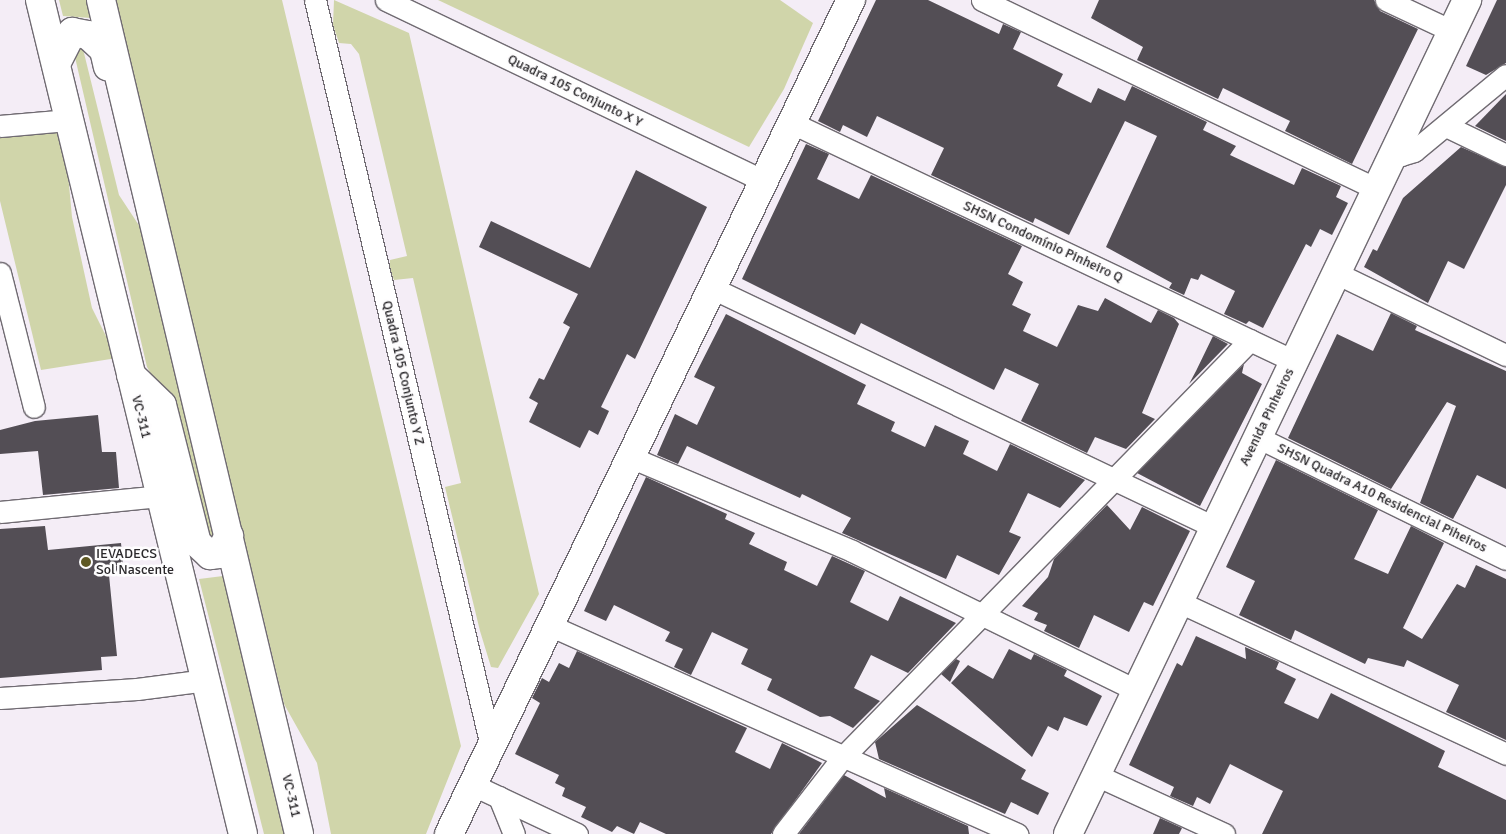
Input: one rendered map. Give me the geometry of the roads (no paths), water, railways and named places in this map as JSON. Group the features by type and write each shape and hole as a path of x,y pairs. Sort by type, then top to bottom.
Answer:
{"main road":[{"name":"VC-311","path":"40,0 57,62 68,120 243,834"},
{"name":"VC-311","path":"101,0 299,834"},
{"path":"449,834 851,0"},
{"name":"Avenida Pinheiros","path":"1068,834 1467,0"},
{"path":"57,62 72,32 88,35 104,50 131,164 147,194"},
{"path":"131,375 162,406 197,543 210,555 219,554 229,536"}],"street":[{"name":"Quadra 105 Conjunto Y Z","path":"315,0 491,746"},
{"name":"Quadra 105 Conjunto X Y","path":"386,0 764,181"},
{"path":"982,0 1376,189"},
{"path":"1386,0 1452,31"},
{"path":"1394,152 1401,155 1414,150 1446,126 1506,75"},
{"path":"0,126 68,120"},
{"name":"SHSN Condomínio Pinheiro Q","path":"792,122 1294,361"},
{"path":"1446,126 1506,155"},
{"path":"0,273 5,323 34,407"},
{"path":"1336,273 1506,355"},
{"path":"712,288 1214,528"},
{"path":"783,834 842,758 1115,481 1250,340"},
{"name":"SHSN Quadra A10 Residencial Piheiros","path":"1258,437 1506,559"},
{"path":"630,457 852,551 1136,690"},
{"path":"0,512 161,496"},
{"path":"1179,602 1506,754"},
{"path":"549,625 842,758 1017,834"},
{"path":"0,698 137,689 206,680"},
{"path":"1096,775 1224,834"},
{"path":"473,785 577,834"},
{"path":"499,797 514,834"}],"place":[{"name":"IEVADECS Sol Nascente","path":"86,562"}]}
